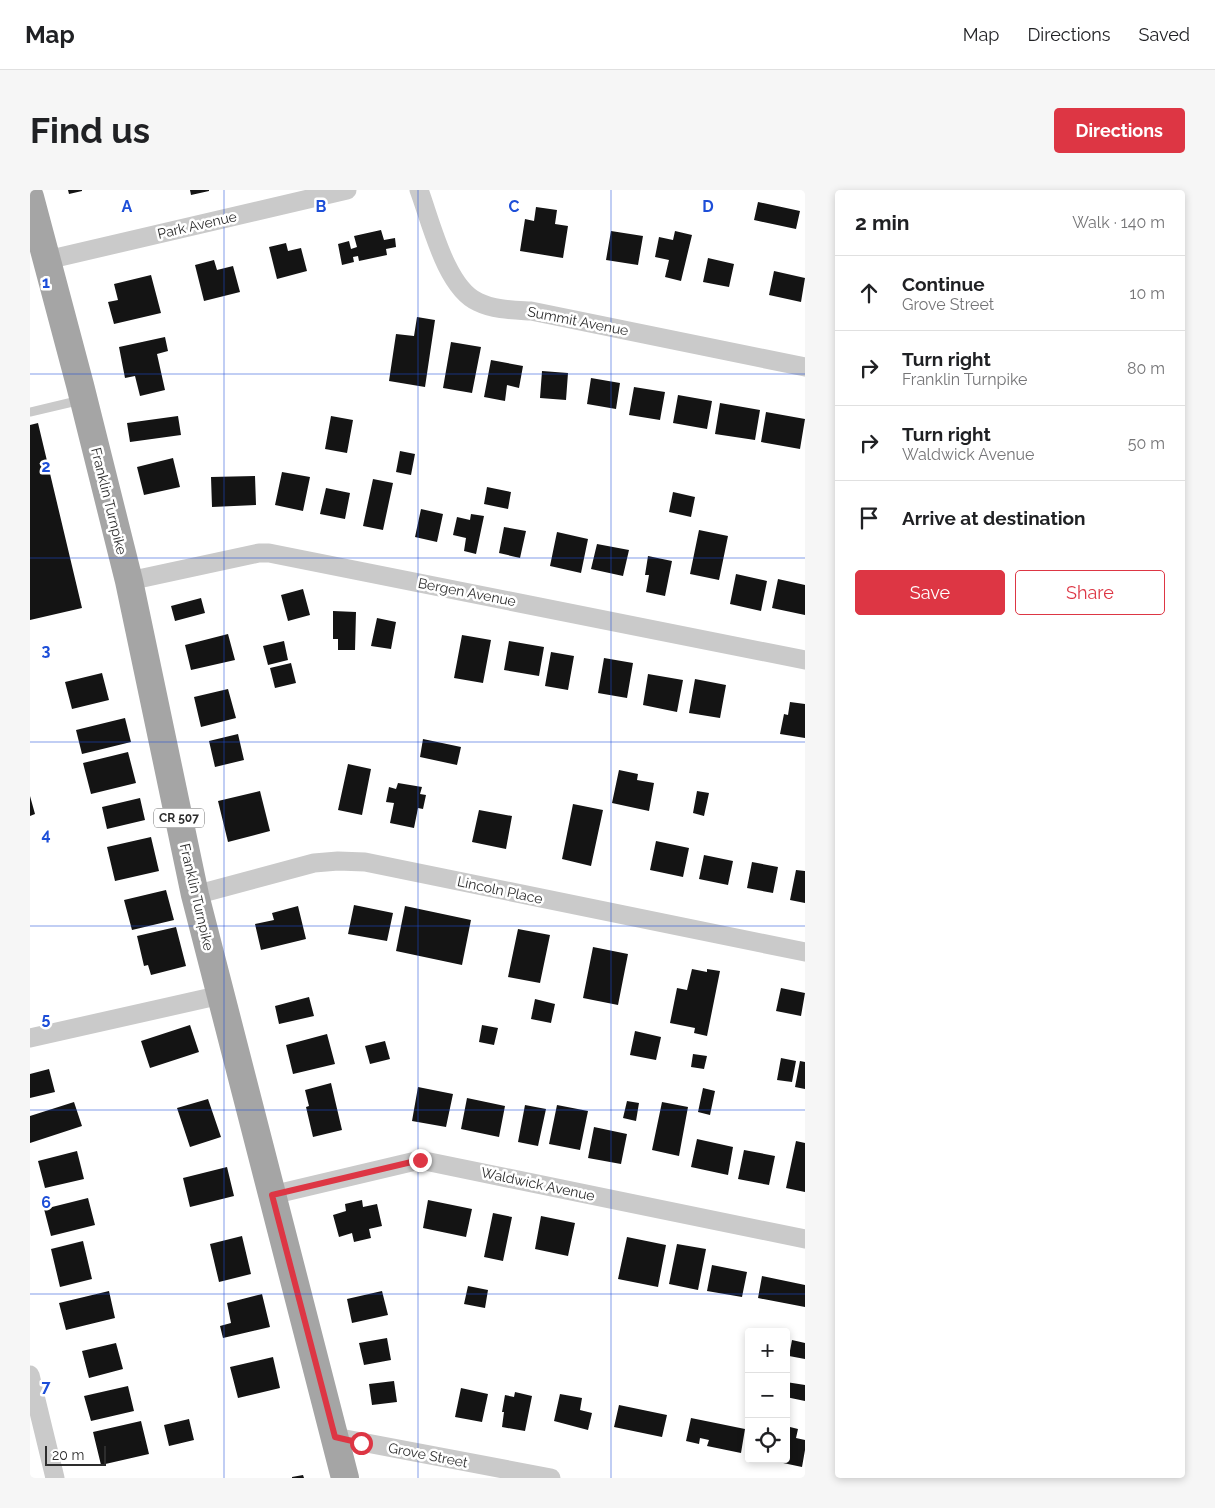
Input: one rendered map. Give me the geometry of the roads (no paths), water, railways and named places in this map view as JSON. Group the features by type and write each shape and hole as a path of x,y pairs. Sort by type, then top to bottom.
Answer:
{"main road":[{"name":"Franklin Turnpike","path":"30,197 84,400 129,581 195,895 345,1478"}],"street":[{"name":"Park Avenue","path":"47,260 347,190"},
{"name":"Summit Avenue","path":"419,190 449,272 462,291 478,302 496,308 531,311 805,367"},
{"name":"Bergen Avenue","path":"129,581 250,555 269,553 805,660"},
{"name":"Lincoln Place","path":"195,895 314,864 338,861 365,862 805,952"},
{"path":"30,1038 221,995"},
{"name":"Waldwick Avenue","path":"272,1195 420,1160 805,1239"},
{"path":"30,1375 55,1478"},
{"name":"Grove Street","path":"335,1437 551,1478"}],"lane":[{"path":"30,412 84,400"}]}
